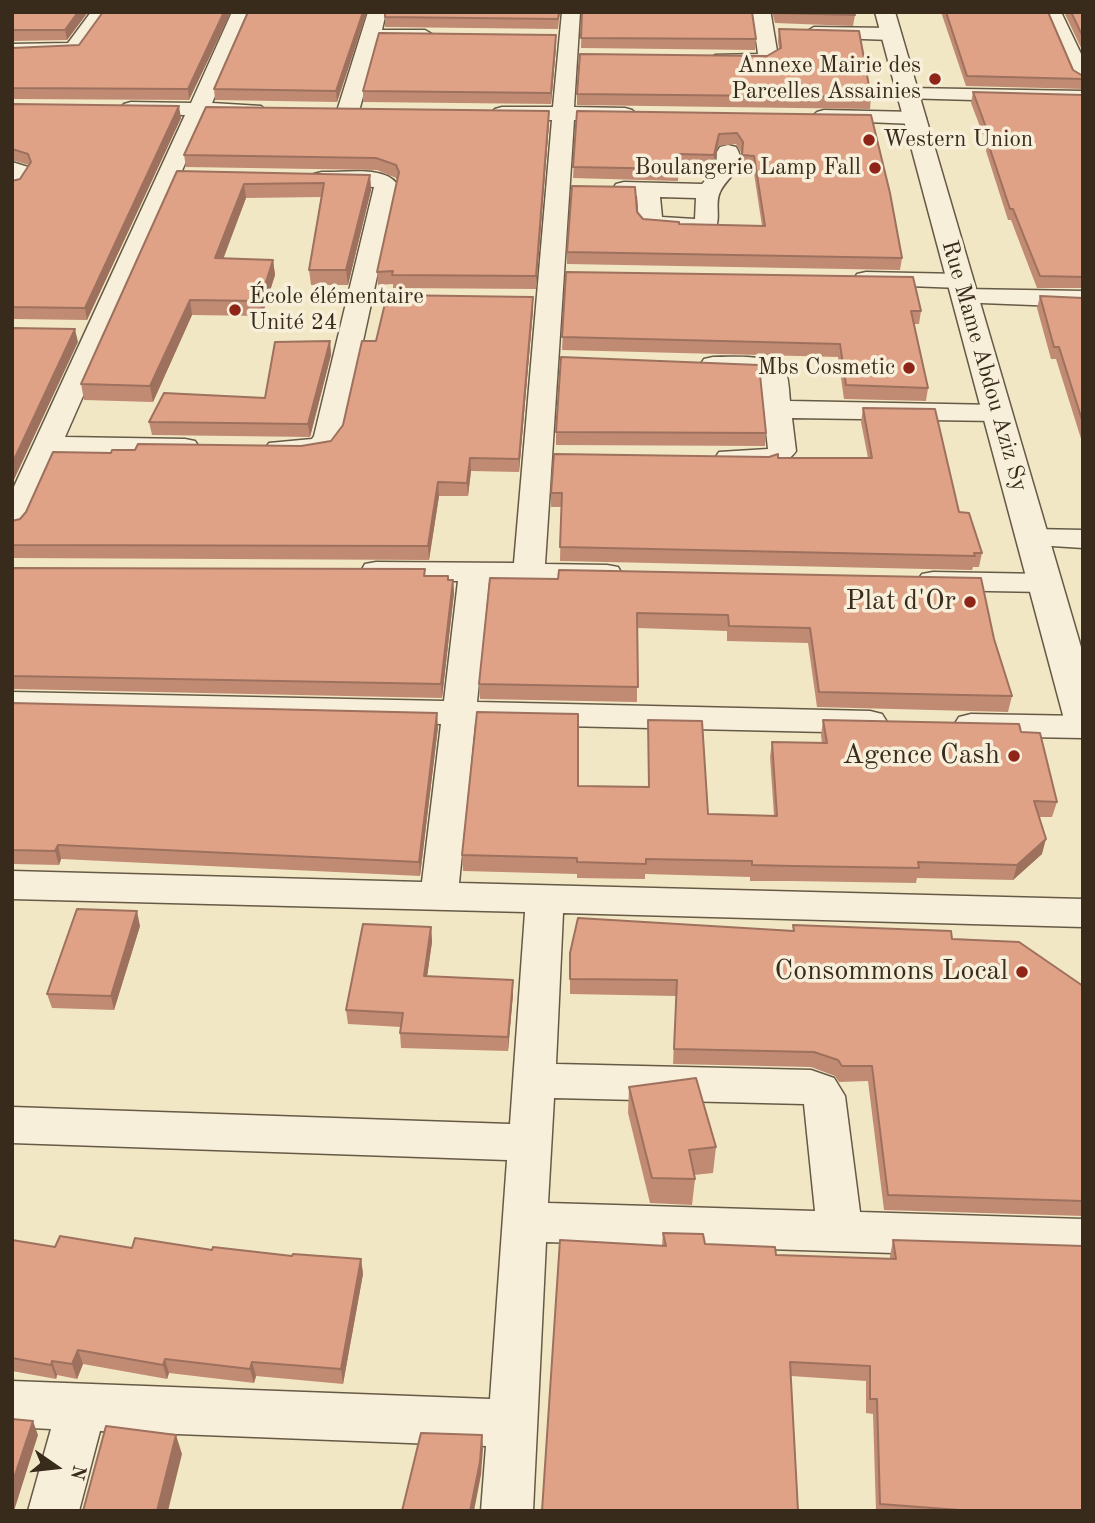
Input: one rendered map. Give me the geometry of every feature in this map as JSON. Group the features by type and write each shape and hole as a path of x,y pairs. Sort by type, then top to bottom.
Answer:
{"street":[{"path":"12,50 74,50 101,12"},
{"path":"12,524 47,445 86,331 168,176 242,12"},
{"path":"348,111 377,12"},
{"path":"529,573 552,456 545,360 571,12"},
{"path":"703,59 768,57 762,15 752,12"},
{"path":"1051,12 1083,79"},
{"path":"765,32 888,23"},
{"name":"Rue Mame Abdou Aziz Sy","path":"888,23 1083,719"},
{"path":"370,36 450,37"},
{"path":"807,116 911,106 1083,97"},
{"path":"105,108 280,110"},
{"path":"321,110 375,111"},
{"path":"483,112 645,114"},
{"path":"648,189 651,225 706,226 708,191 727,170 728,152"},
{"path":"12,169 20,172 12,185"},
{"path":"168,176 196,177"},
{"path":"249,449 320,447 328,438 386,184 377,180 293,178"},
{"path":"558,188 708,191"},
{"path":"552,274 579,274"},
{"path":"838,279 1083,299"},
{"path":"360,297 387,297"},
{"path":"522,299 549,300"},
{"path":"545,360 572,361"},
{"path":"693,364 768,368 773,372 782,451 768,459 700,458"},
{"path":"777,409 997,413"},
{"path":"47,445 209,448"},
{"path":"1032,538 1083,539"},
{"path":"351,571 640,575"},
{"path":"439,896 475,572"},
{"path":"905,580 1045,583"},
{"path":"12,703 903,723"},
{"path":"944,724 1083,727"},
{"path":"12,885 1083,913"},
{"path":"507,1511 545,899"},
{"path":"533,1080 811,1087 819,1090 824,1096 840,1232"},
{"path":"12,1125 529,1143"},
{"path":"524,1222 1083,1239"},
{"path":"12,1404 512,1423"},
{"path":"53,1511 82,1406"}],"building":[{"path":"12,12 78,12 65,30 12,30"},
{"path":"103,12 224,12 188,89 12,88 12,48 79,45"},
{"path":"248,12 363,12 336,91 214,89"},
{"path":"385,12 559,12 558,19 385,17"},
{"path":"582,12 752,12 756,39 581,38"},
{"path":"854,12 855,15 776,13"},
{"path":"946,12 1048,12 1073,70 1083,76 1083,79 967,76"},
{"path":"1071,12 1083,12 1083,37"},
{"path":"779,29 859,31 871,97 577,94 580,54 767,56 781,48"},
{"path":"379,33 556,35 551,93 363,91"},
{"path":"973,92 1083,95 1083,277 1040,276 1013,209 1010,209 987,140 991,141"},
{"path":"12,104 179,106 85,308 12,307 12,181 20,179 31,162 28,154 12,149"},
{"path":"206,107 549,111 536,276 392,275 393,271 377,272 399,172 396,165 376,158 184,155"},
{"path":"577,111 871,115 902,258 567,252 572,186 635,187 637,212 643,219 679,224 765,226 754,156 742,155 743,142 737,133 719,134 714,155 679,154 679,169 573,167"},
{"path":"177,171 370,175 346,270 309,270 324,183 244,184 215,258 273,260 260,301 190,300 150,386 81,384"},
{"path":"566,272 913,277 921,311 911,311 928,388 846,385 840,344 562,337"},
{"path":"387,295 533,297 519,459 470,458 467,483 438,482 428,546 12,545 12,521 20,519 26,512 53,452 111,453 112,450 135,450 138,444 301,446 331,441 343,425 362,341 376,341"},
{"path":"1040,296 1083,298 1083,423 1059,347 1054,347"},
{"path":"12,328 75,329 12,464"},
{"path":"330,341 308,424 149,422 164,393 265,398 275,342"},
{"path":"561,357 759,365 766,433 556,432"},
{"path":"863,408 935,409 959,512 969,513 982,553 974,553 975,556 560,547 562,493 551,493 554,454 769,457 778,454 778,458 872,458"},
{"path":"12,568 425,569 424,576 448,576 448,580 453,580 441,684 12,676"},
{"path":"559,570 981,578 994,639 1012,696 819,692 810,628 729,626 728,615 637,613 638,687 479,684 490,578 558,579"},
{"path":"12,703 437,713 419,862 58,845 55,851 12,850"},
{"path":"477,712 578,714 578,786 649,787 648,720 702,721 708,814 777,816 772,742 827,743 823,720 1019,724 1021,732 1040,733 1057,802 1034,801 1046,839 1017,865 918,862 919,868 792,866 752,865 752,861 646,859 646,864 577,862 577,858 462,855"},
{"path":"77,909 137,911 111,996 47,994"},
{"path":"578,918 794,931 793,925 951,931 952,939 1019,942 1083,986 1083,1201 888,1195 872,1066 842,1066 838,1060 814,1052 674,1049 677,980 570,979 570,953"},
{"path":"363,924 431,927 424,976 513,980 508,1037 400,1033 403,1013 346,1010"},
{"path":"696,1078 716,1147 689,1150 695,1179 652,1178 629,1087"},
{"path":"663,1233 703,1234 705,1244 775,1247 776,1255 896,1259 893,1240 1083,1246 1083,1511 972,1511 880,1504 877,1399 870,1399 870,1366 790,1362 798,1511 542,1511 560,1240 666,1246"},
{"path":"60,1236 132,1248 135,1238 212,1250 213,1247 292,1256 361,1259 341,1369 252,1362 250,1369 165,1359 163,1365 78,1350 72,1364 52,1361 51,1365 12,1358 12,1240 55,1247"},
{"path":"12,1419 33,1421 12,1484"},
{"path":"106,1426 176,1435 157,1511 83,1511"},
{"path":"421,1433 482,1435 480,1462 470,1511 402,1511"}],"place":[{"name":"Annexe Mairie des Parcelles Assainies","path":"935,79"},
{"name":"Western Union","path":"869,140"},
{"name":"Boulangerie Lamp Fall","path":"875,168"},
{"name":"École élémentaire Unité 24","path":"235,310"},
{"name":"Mbs Cosmetic","path":"909,368"},
{"name":"Plat d'Or","path":"970,602"},
{"name":"Agence Cash","path":"1014,756"},
{"name":"Consommons Local","path":"1022,972"}]}
